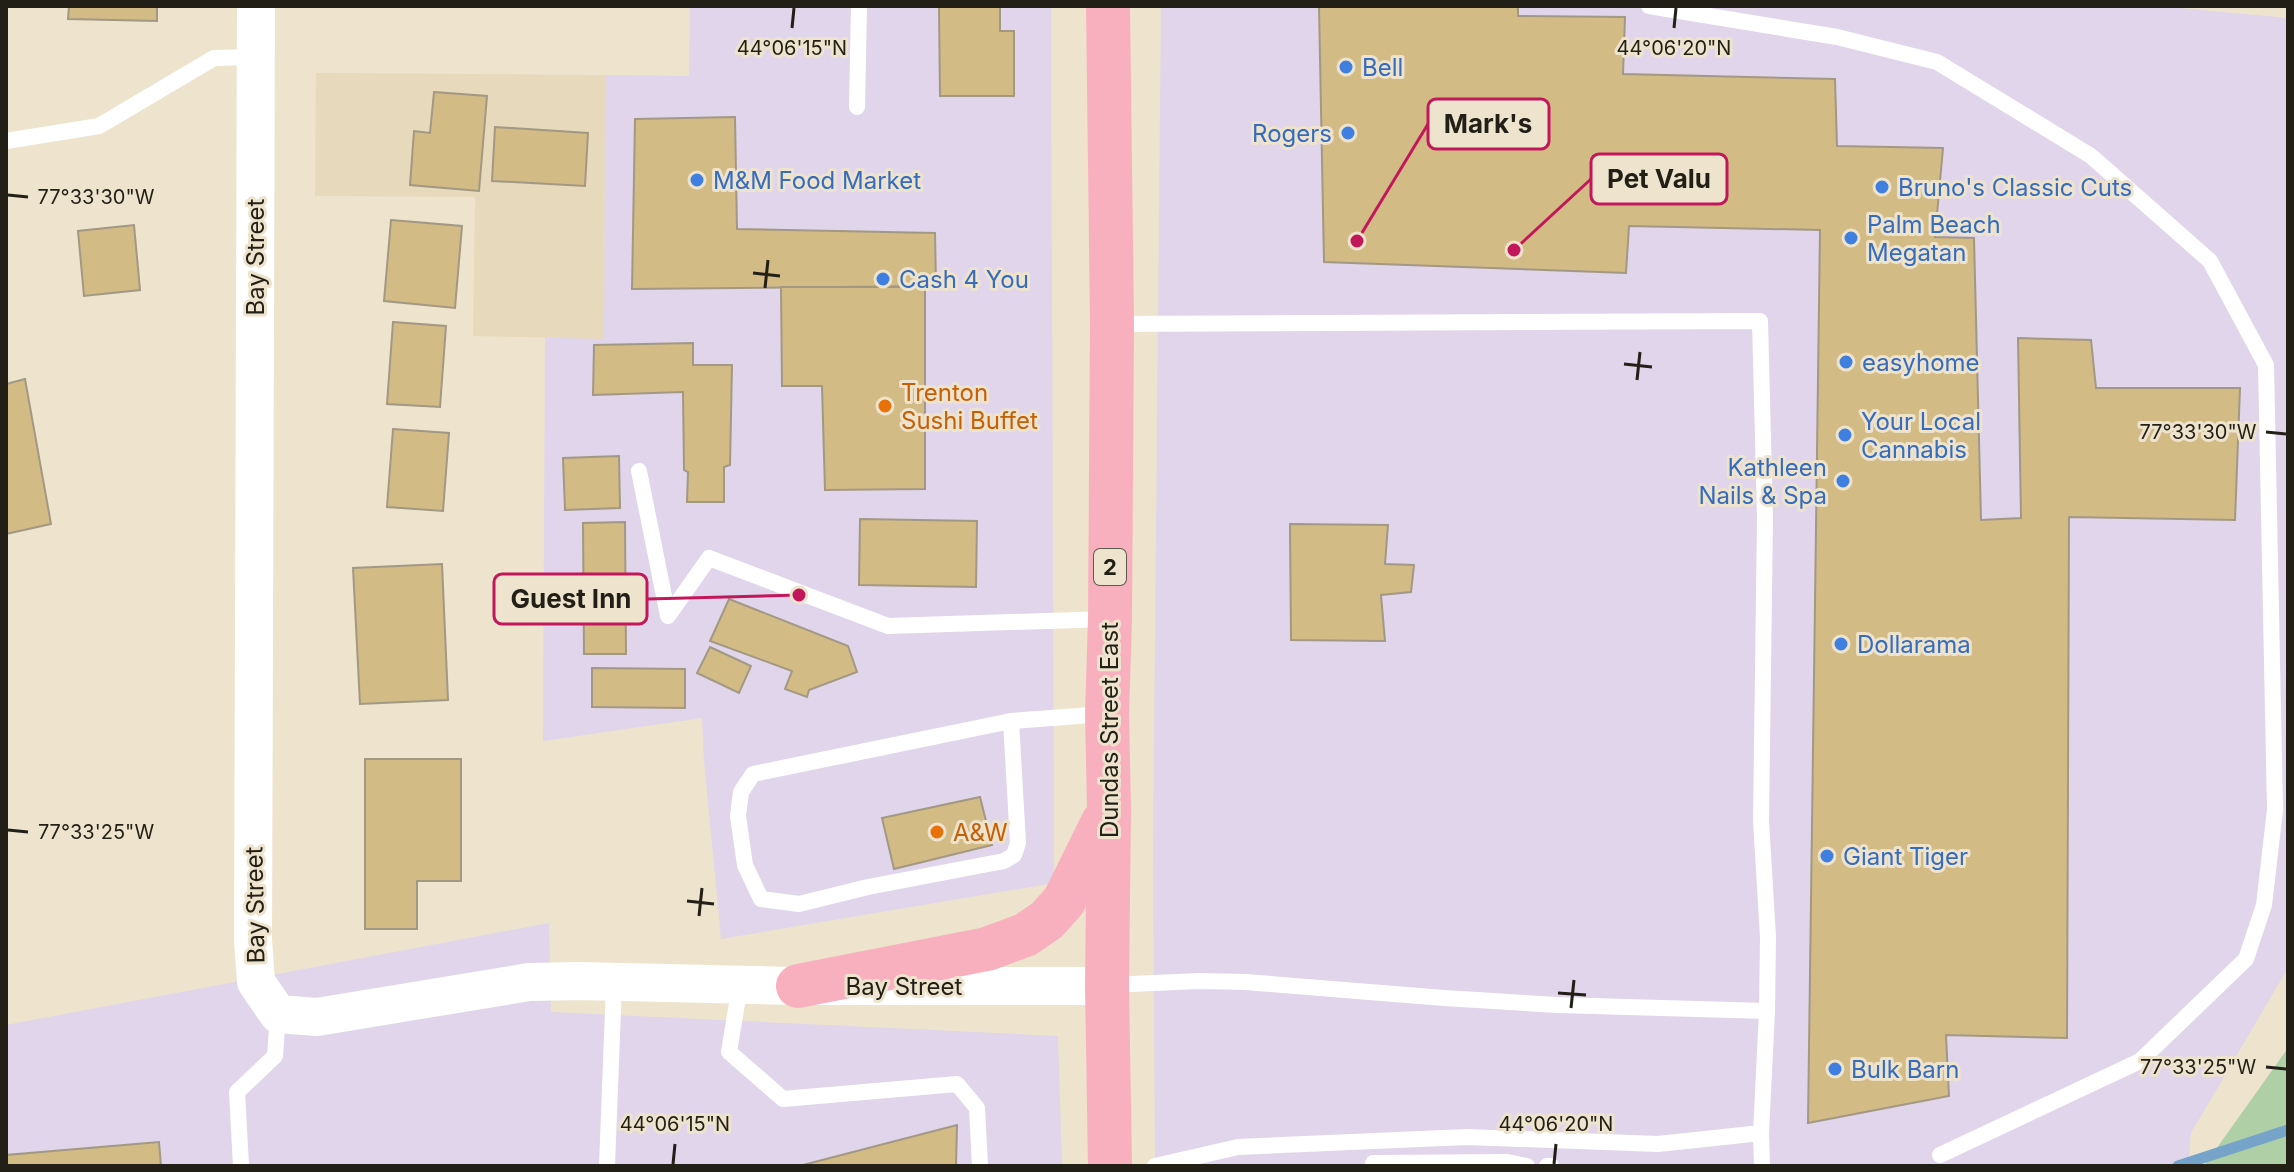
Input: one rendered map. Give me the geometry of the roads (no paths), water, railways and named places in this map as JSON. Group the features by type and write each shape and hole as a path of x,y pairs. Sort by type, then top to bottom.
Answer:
{"main road":[{"name":"Dundas Street East","path":"1108,6 1112,324 1107,714 1110,1166"},
{"path":"798,986 987,949 1025,935 1047,920 1064,901 1109,809"}],"street":[{"name":"Bay Street","path":"256,6 253,940 256,982 278,1014 317,1017 529,982 1107,986"}],"lane":[{"path":"857,107 859,6"},
{"path":"1649,6 1837,37 1937,62 2091,156 2210,261 2266,365 2275,810 2264,905 2246,959 2140,1061 1940,1155"},
{"path":"6,141 99,126 214,58 256,57"},
{"path":"1112,324 1760,321 1765,518 1761,821 1768,937 1762,1166"},
{"path":"639,471 668,616 709,558 888,626 1110,619"},
{"path":"1011,721 1018,831 1014,855 1004,861 799,904 761,899 745,865 738,816 741,792 753,774 1011,721 1107,714"},
{"path":"1107,986 1246,982 1557,1005 1767,1011"},
{"path":"607,1166 614,984"},
{"path":"740,985 729,1052 783,1099 957,1084 977,1108 980,1166"},
{"path":"241,1166 237,1092 275,1056 278,1014"},
{"path":"1155,1166 1238,1147 1467,1137 1658,1144 1761,1133"},
{"path":"1373,1163 1507,1162 1527,1166"}],"waterway":[{"path":"2178,1166 2288,1130"}],"place":[{"name":"Bell","path":"1346,67"},
{"name":"Rogers","path":"1348,133"},
{"name":"M&M Food Market","path":"697,180"},
{"name":"Bruno's Classic Cuts","path":"1882,187"},
{"name":"Palm Beach Megatan","path":"1851,238"},
{"name":"Mark's","path":"1357,241"},
{"name":"Pet Valu","path":"1514,250"},
{"name":"Cash 4 You","path":"883,279"},
{"name":"easyhome","path":"1846,362"},
{"name":"Trenton Sushi Buffet","path":"885,406"},
{"name":"Your Local Cannabis","path":"1845,435"},
{"name":"Kathleen Nails & Spa","path":"1843,481"},
{"name":"Guest Inn","path":"799,595"},
{"name":"Dollarama","path":"1841,644"},
{"name":"A&W","path":"937,832"},
{"name":"Giant Tiger","path":"1827,856"},
{"name":"Bulk Barn","path":"1835,1069"}]}
